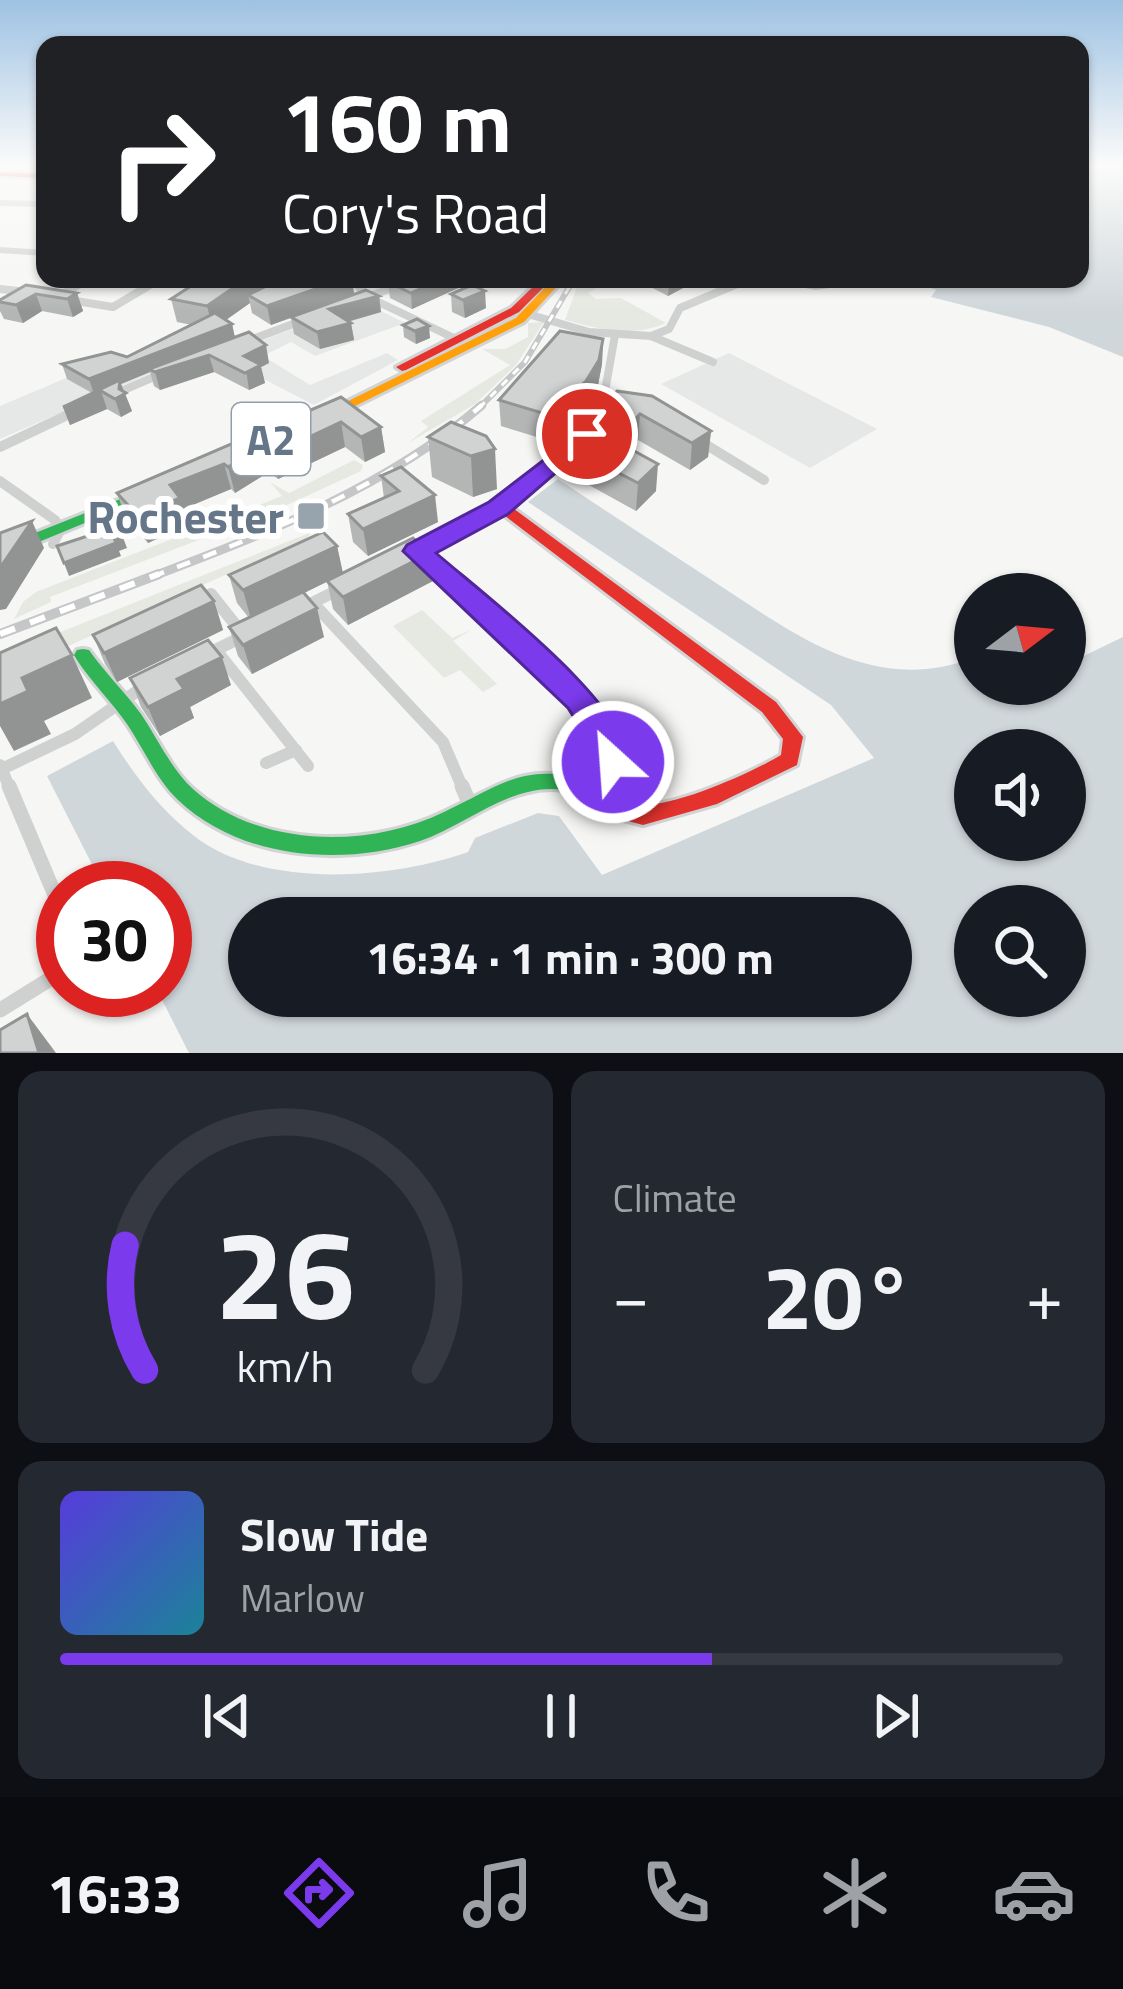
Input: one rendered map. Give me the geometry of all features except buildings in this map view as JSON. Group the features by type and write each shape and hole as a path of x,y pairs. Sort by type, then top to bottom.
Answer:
{"street":[{"path":"0,250 36,252"},
{"path":"57,297 73,288"},
{"path":"0,289 113,307 145,288"},
{"path":"360,288 368,297 454,338 478,341"},
{"path":"346,304 394,288"},
{"name":"A2","path":"539,288 524,308 454,338 311,417 478,341 524,308 548,288"},
{"path":"651,336 669,329 680,308 728,288"},
{"path":"524,308 615,335 651,336 713,362"},
{"path":"230,347 315,316"},
{"path":"398,560 502,506 591,429 606,405 615,335"},
{"path":"0,447 174,370"},
{"path":"606,405 622,408"},
{"path":"687,434 764,480"},
{"path":"0,482 56,531"},
{"path":"0,553 147,487"},
{"path":"83,655 194,802 247,829 312,846 378,841 429,829 508,789 554,780 596,793 629,816 659,816 784,763 795,752 796,743 770,707 502,506"},
{"path":"0,542 56,531"},
{"path":"417,551 590,712 614,756 596,793"},
{"path":"296,611 346,586"},
{"path":"211,594 244,636"},
{"path":"313,603 443,742 470,807"},
{"path":"198,659 262,628"},
{"path":"217,650 308,766"},
{"path":"41,861 1,767 75,734 161,677"},
{"path":"266,763 296,750"},
{"path":"0,1010 36,988"}],"shaded area":[{"path":"1089,213 1123,213 1123,357 1049,327 931,297 936,290 930,288 1089,288"},
{"path":"577,288 597,288 588,293 596,299 621,298 666,323 628,331 565,320"},
{"path":"363,302 405,323 315,356 291,342 263,356 310,385 387,353 398,360 314,405 227,354"},
{"path":"544,322 516,365 475,404 408,443 428,427 421,421 510,365 482,349 505,349 528,337 528,323"},
{"path":"729,353 877,429 810,468 661,384"},
{"path":"123,354 159,370 0,439 0,406"},
{"path":"354,460 363,465 361,471 274,511 50,597 51,602 14,619 23,602 36,592 282,496 270,482 289,493"},
{"path":"558,479 774,621 837,654 869,665 903,669 954,663 954,705 1086,705 1086,655 1123,637 1123,1053 189,1053 171,1017 192,1017 192,861 90,861 47,776 113,741 173,818 198,839 259,866 331,874 404,868 468,852 475,838 538,813 559,816 602,875 874,758 831,705 528,502"},
{"path":"312,532 307,538 0,677 0,656"},
{"path":"422,610 452,638 471,630 453,641 497,684 483,692 460,670 444,678 393,626"}],"railway":[{"path":"482,405 525,362 569,288"},
{"path":"151,577 282,525 367,484 482,405"},
{"path":"479,408 482,405"},
{"path":"0,634 159,574"}],"traffic: fast":[{"path":"0,553 138,496"},
{"path":"83,655 186,795 243,830 277,840 312,845 383,841 447,821 530,783 547,780 583,788"}],"traffic: slow":[{"path":"332,412 520,320 550,288"}],"traffic: jam":[{"path":"402,367 515,310 538,288"},
{"path":"501,506 769,707 793,737 790,759 777,767 710,798 643,816 620,811 583,788"}],"place":[{"name":"Rochester","path":"311,516"}],"route":[{"path":"587,434 499,508 417,551 580,699 611,747 613,762"}]}
